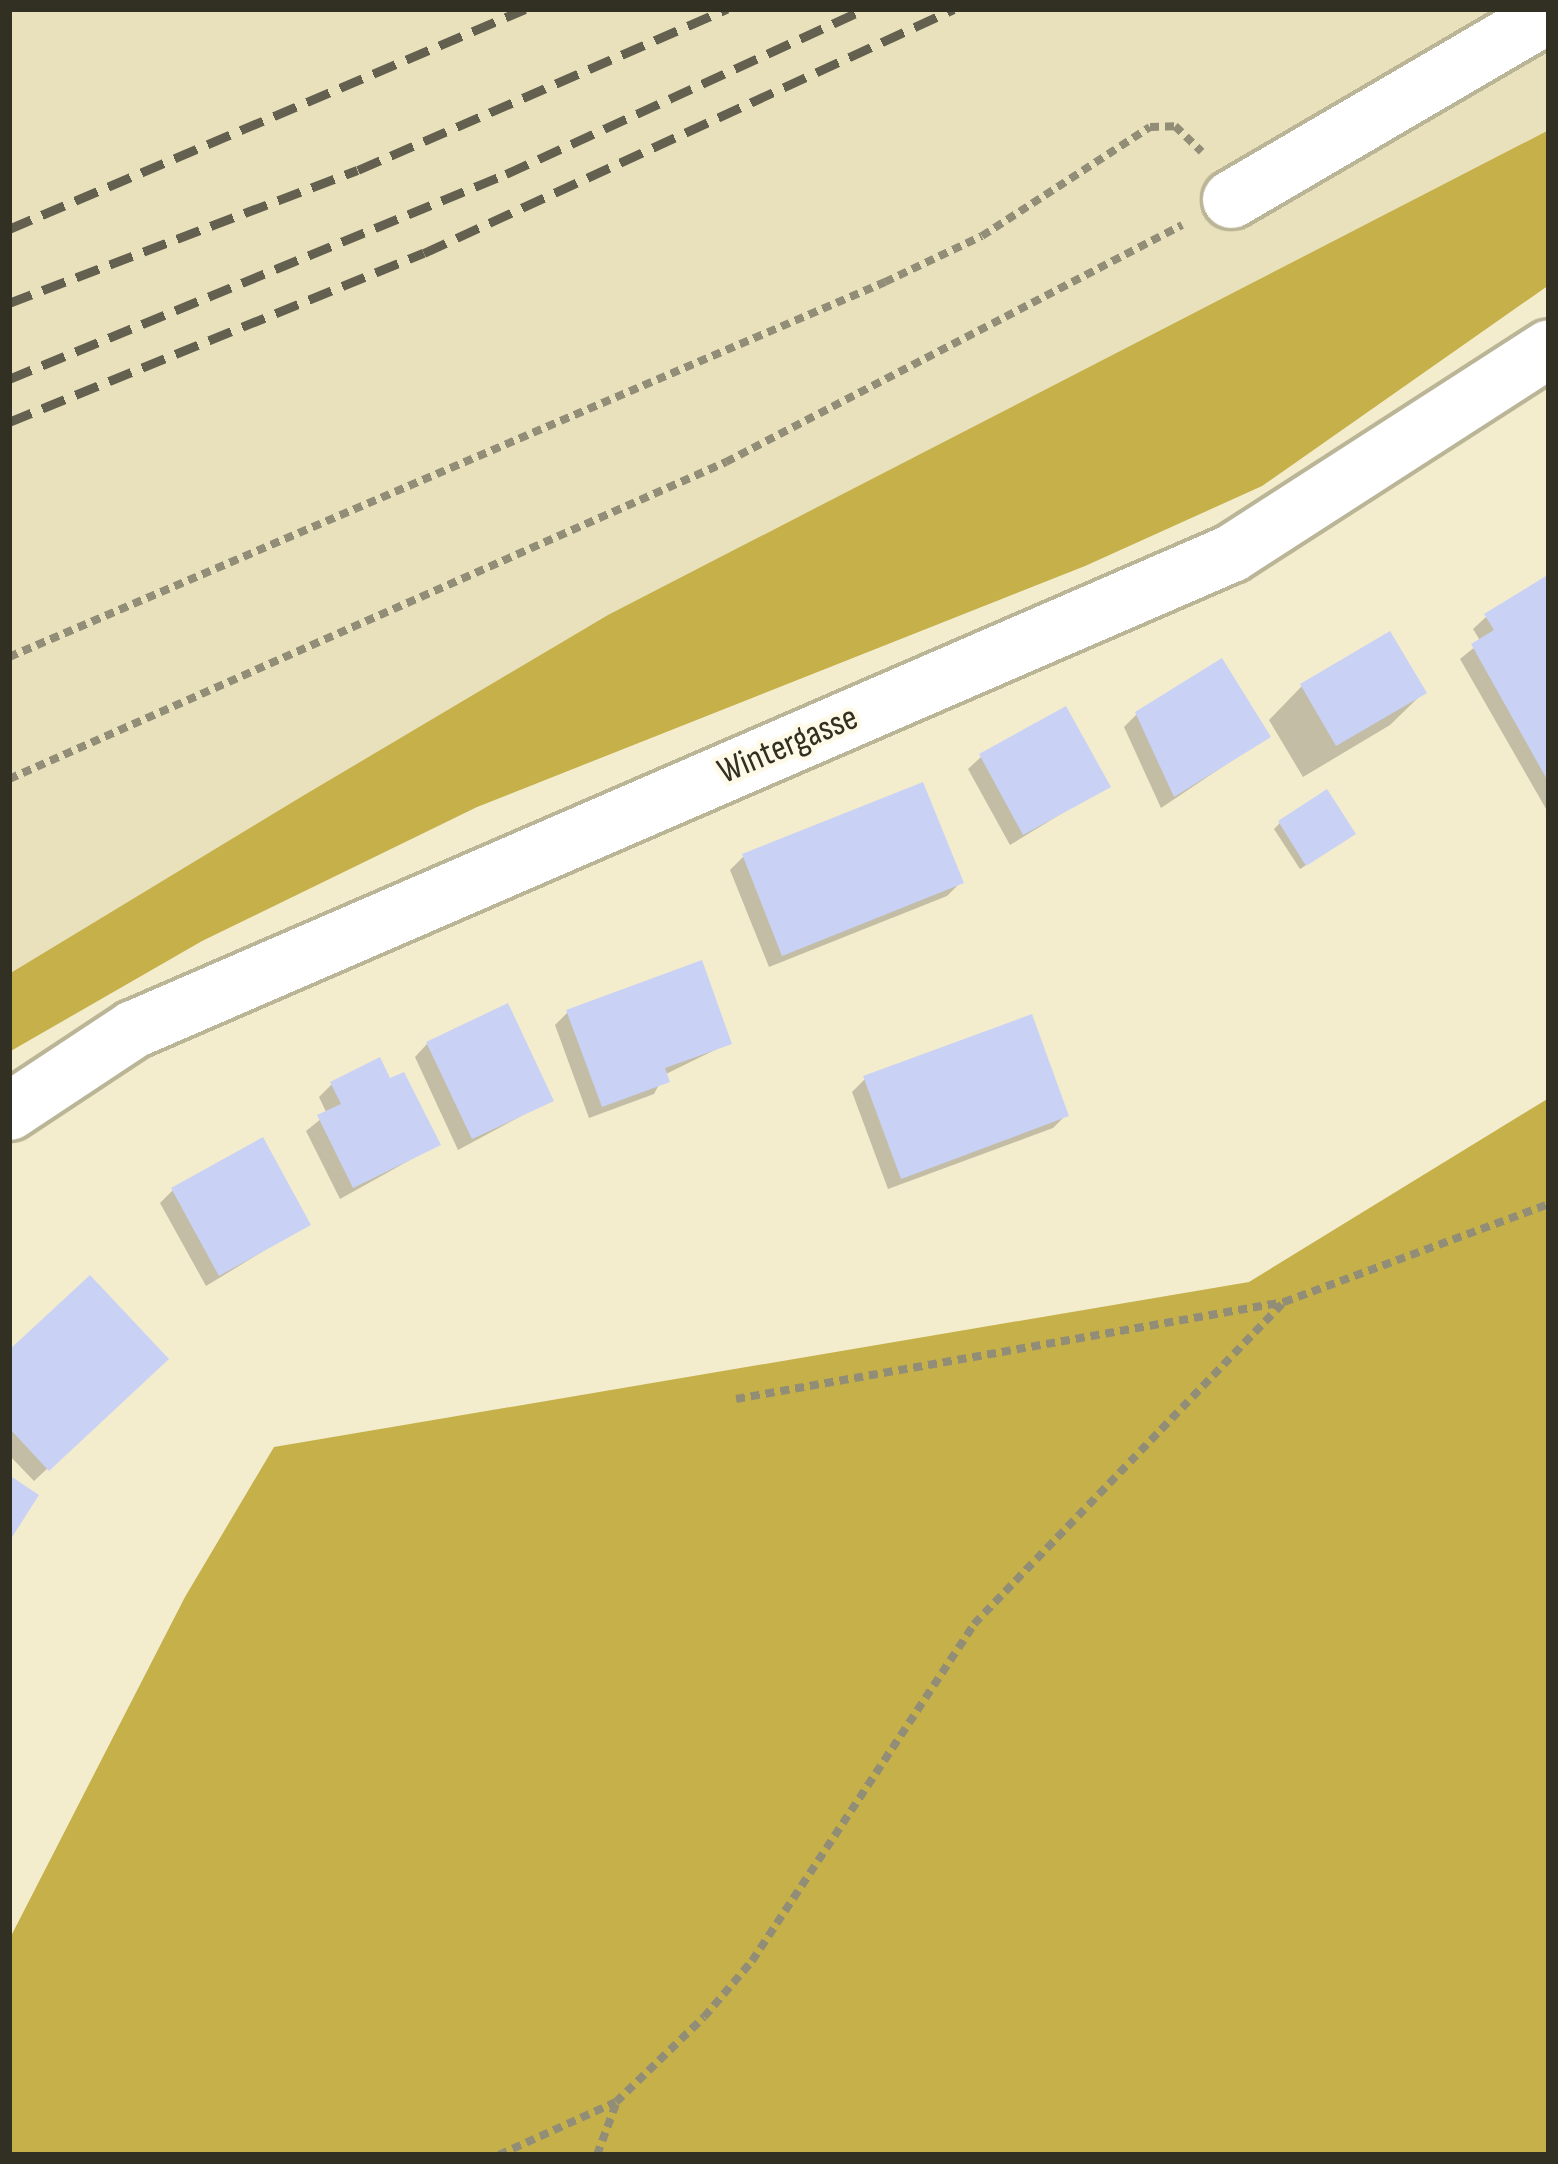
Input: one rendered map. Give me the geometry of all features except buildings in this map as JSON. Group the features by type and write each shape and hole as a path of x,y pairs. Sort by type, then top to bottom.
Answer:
{"street":[{"path":"1231,199 1549,13"},
{"name":"Wintergasse","path":"9,1111 133,1029 1231,553 1371,470 1549,348"}],"path":[{"path":"9,657 885,282 982,236 1150,127 1190,134 1231,199 726,462 9,778"},
{"path":"736,1399 1284,1302 1549,1204"},
{"path":"500,2155 616,2102 752,1960 974,1624 1284,1302"},
{"path":"597,2155 616,2102"}],"shaded area":[{"path":"16,9 1549,9 1549,285 1262,486 1085,566 477,807 202,941 9,1052 9,13"},
{"path":"1549,130 1549,285 1262,486 1085,566 477,807 202,941 9,1052 9,974 301,797 608,615"},
{"path":"1549,1098 1549,2155 9,2155 9,1940 185,1597 274,1447 1249,1282"}],"railway":[{"path":"9,229 525,9"},
{"path":"9,303 358,170 727,9"},
{"path":"9,379 506,174 864,9"},
{"path":"9,422 424,253 954,9"}]}
